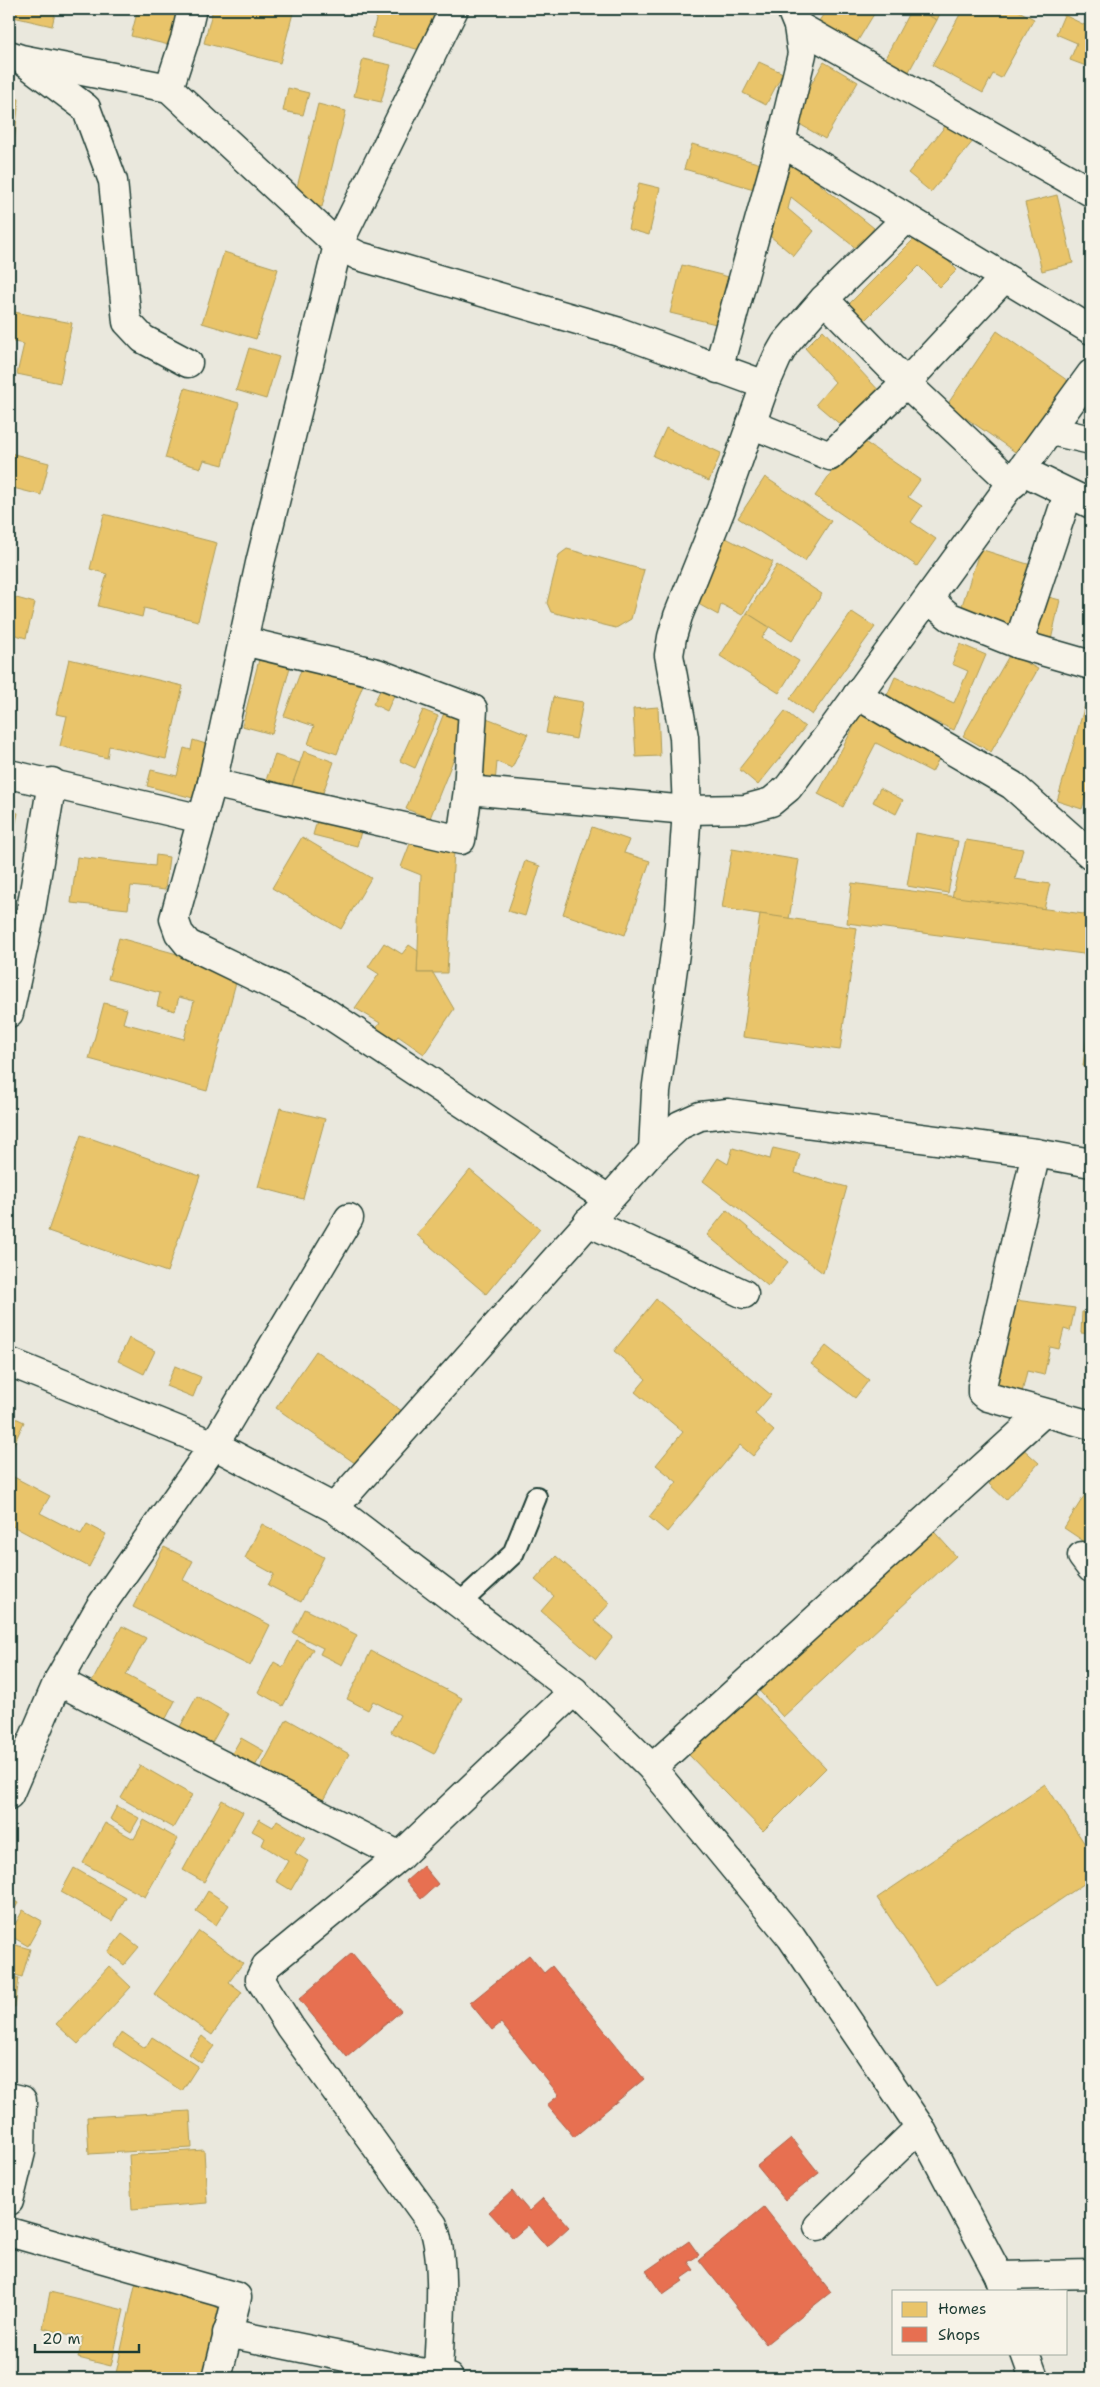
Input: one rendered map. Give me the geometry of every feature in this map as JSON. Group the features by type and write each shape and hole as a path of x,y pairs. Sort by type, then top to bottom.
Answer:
{"street":[{"path":"169,88 186,39 192,9"},
{"path":"454,9 338,245 260,563 212,783 174,920 179,933 188,944 318,1007 608,1199"},
{"path":"718,369 781,142 802,54 800,15"},
{"path":"800,15 1091,192"},
{"path":"15,57 169,88 338,245 359,256 619,332 765,385"},
{"path":"15,57 86,108 113,181 127,322 142,339 188,363"},
{"path":"781,142 1091,330"},
{"path":"653,1150 656,1092 679,924 687,810 684,737 669,655 672,637 678,616 721,509 765,385 785,344 824,299 906,219"},
{"path":"751,424 830,456 906,382 1004,278"},
{"path":"824,299 906,382 1018,477 1080,499 1018,644"},
{"path":"468,790 687,810 745,809 770,802 788,788 858,696 1091,374"},
{"path":"1051,431 1091,440"},
{"path":"932,595 939,608 950,617 1018,644 1091,665"},
{"path":"212,783 461,840 468,790 473,709 377,673 243,641"},
{"path":"858,696 1012,785 1091,855"},
{"path":"9,774 52,782 202,819"},
{"path":"9,1013 30,916 52,782"},
{"path":"334,1508 653,1150 687,1122 700,1116 728,1113 1036,1153 1091,1162"},
{"path":"1036,1153 982,1386 982,1393 988,1397 1091,1425"},
{"path":"9,1795 58,1681 100,1607 214,1445 349,1218"},
{"path":"588,1222 744,1294"},
{"path":"9,1362 214,1445 334,1508 574,1691 652,1768 791,1936 920,2127 1002,2284 1091,2274"},
{"path":"652,1768 1043,1413"},
{"path":"58,1681 400,1856"},
{"path":"227,2333 440,2377 439,2241 433,2225 290,2028 260,1979 266,1966 400,1856 574,1691"},
{"path":"9,2097 22,2100 21,2152 9,2201"},
{"path":"818,2226 920,2127"},
{"path":"9,2232 237,2297 216,2378"},
{"path":"1026,2354 1034,2378"}],"lane":[{"path":"459,1604 513,1554 536,1497"}],"building: Homes":[{"path":"9,9 56,9 52,26 9,16"},
{"path":"138,9 178,9 169,45 131,36"},
{"path":"213,9 294,9 280,63 204,43"},
{"path":"379,9 435,9 424,51 371,37"},
{"path":"827,9 877,9 854,47 817,24"},
{"path":"911,9 916,9 937,20 907,75 883,62"},
{"path":"916,9 942,9 937,20"},
{"path":"963,9 1015,9 1034,19 1001,78 993,74 983,93 932,65"},
{"path":"1064,15 1091,28 1091,53 1086,66 1070,60 1077,43 1056,34"},
{"path":"363,59 391,65 381,102 354,96"},
{"path":"759,62 783,73 766,105 743,93"},
{"path":"824,62 858,82 825,139 791,119"},
{"path":"288,88 309,93 303,115 283,111"},
{"path":"9,98 19,99 10,178 9,178"},
{"path":"318,104 346,111 322,207 313,205 296,191"},
{"path":"950,120 974,140 931,192 908,173"},
{"path":"692,144 761,164 754,189 684,169"},
{"path":"791,161 874,228 857,249 791,197 788,209 814,231 794,256 758,226 778,177"},
{"path":"639,183 660,188 649,235 628,229"},
{"path":"1057,195 1073,263 1042,271 1025,203"},
{"path":"920,233 957,270 940,287 919,266 861,324 845,308"},
{"path":"224,252 278,269 256,339 202,323"},
{"path":"682,265 729,277 716,324 670,313"},
{"path":"9,311 72,323 60,383 17,374 24,344 9,341"},
{"path":"823,330 882,394 849,432 816,404 835,382 805,348"},
{"path":"997,331 1071,383 1021,456 947,405"},
{"path":"249,348 279,357 266,399 236,390"},
{"path":"9,351 14,361 14,366 9,372"},
{"path":"185,388 239,403 223,465 204,460 201,468 165,458"},
{"path":"666,428 721,453 709,481 653,456"},
{"path":"856,436 920,480 908,497 922,506 911,522 936,539 917,566 815,496"},
{"path":"10,453 49,463 41,495 9,487"},
{"path":"765,477 831,521 805,561 738,518"},
{"path":"104,514 217,543 198,621 144,608 142,617 98,606 107,574 90,569"},
{"path":"724,537 773,562 742,615 721,604 718,615 693,601"},
{"path":"567,549 644,570 631,619 616,628 551,612 547,603 559,555"},
{"path":"980,549 1034,566 1013,632 959,615"},
{"path":"777,565 822,594 792,641 747,613"},
{"path":"1041,595 1060,600 1049,649 1030,645"},
{"path":"9,596 35,603 26,638 9,633"},
{"path":"852,612 875,627 812,715 790,699"},
{"path":"747,613 769,627 762,638 799,661 779,693 720,656"},
{"path":"960,644 986,655 954,730 885,700 895,677 954,703 968,671 952,664"},
{"path":"262,648 293,656 272,734 242,726"},
{"path":"1010,654 1038,669 991,752 963,736"},
{"path":"306,657 365,679 337,754 308,744 314,726 284,716"},
{"path":"69,659 183,686 166,759 109,746 107,758 60,746 67,716 56,714"},
{"path":"382,687 395,693 387,711 373,704"},
{"path":"1090,688 1091,779 1082,809 1057,801"},
{"path":"553,697 583,702 576,739 546,733"},
{"path":"658,707 660,756 636,757 633,709"},
{"path":"423,710 438,716 415,768 400,761"},
{"path":"785,711 805,727 758,785 739,769"},
{"path":"444,713 468,723 430,818 406,809"},
{"path":"861,713 941,755 932,772 876,743 843,807 818,794"},
{"path":"484,717 528,734 512,768 497,762 495,783 476,782"},
{"path":"193,740 206,744 193,798 147,786 151,770 177,776 184,748 191,750"},
{"path":"304,751 334,762 321,798 291,788"},
{"path":"275,755 300,763 291,788 266,780"},
{"path":"880,788 903,800 896,814 873,802"},
{"path":"9,811 18,813 9,853"},
{"path":"318,817 362,828 357,846 313,835"},
{"path":"592,827 629,840 624,853 650,861 625,935 563,914"},
{"path":"916,833 958,841 948,893 907,886"},
{"path":"413,836 454,850 447,973 417,973 421,875 401,867"},
{"path":"302,837 371,878 341,929 272,888"},
{"path":"966,840 1023,849 1015,879 1050,884 1044,909 952,897"},
{"path":"732,849 799,860 789,919 722,908"},
{"path":"156,855 169,857 165,890 131,886 128,909 71,903 77,857 155,866"},
{"path":"525,861 540,866 525,916 508,911"},
{"path":"852,883 1091,915 1091,955 847,923"},
{"path":"760,914 857,928 840,1050 743,1037"},
{"path":"119,938 239,971 207,1091 89,1059 104,1003 127,1009 123,1023 184,1039 194,1001 179,997 175,1011 157,1006 160,993 108,979"},
{"path":"384,943 402,954 409,945 418,951 417,973 433,973 454,1009 424,1054 398,1036 390,1046 372,1034 380,1023 355,1008 379,974 368,967"},
{"path":"1091,1005 1091,1068 1083,1066"},
{"path":"280,1108 325,1119 303,1199 258,1187"},
{"path":"81,1135 200,1176 167,1272 48,1231"},
{"path":"733,1148 770,1159 773,1148 800,1154 795,1173 847,1187 823,1273 703,1181 718,1158 728,1164"},
{"path":"470,1170 540,1229 486,1294 417,1235"},
{"path":"1091,1205 1091,1228 1086,1227"},
{"path":"727,1210 788,1262 768,1286 707,1235"},
{"path":"656,1299 771,1395 755,1414 774,1431 753,1456 740,1445 667,1532 649,1517 677,1482 656,1465 683,1432 635,1392 646,1379 614,1351"},
{"path":"1008,1299 1075,1308 1070,1331 1064,1329 1059,1349 1050,1347 1044,1375 1027,1371 1021,1397 988,1390"},
{"path":"1082,1312 1091,1312 1091,1334 1081,1333"},
{"path":"129,1338 155,1351 144,1374 118,1361"},
{"path":"826,1346 869,1380 855,1398 811,1364"},
{"path":"316,1351 402,1411 362,1468 276,1408"},
{"path":"175,1366 201,1377 193,1397 166,1386"},
{"path":"9,1415 24,1422 12,1448 9,1447"},
{"path":"1021,1447 1039,1463 1006,1500 989,1484"},
{"path":"10,1475 50,1496 40,1513 81,1534 87,1524 106,1534 89,1567 9,1524"},
{"path":"1091,1485 1091,1531 1085,1542 1064,1528"},
{"path":"262,1524 324,1557 301,1602 268,1585 274,1574 245,1558"},
{"path":"928,1525 956,1556 783,1717 754,1685"},
{"path":"164,1547 193,1561 183,1580 270,1625 250,1666 133,1607"},
{"path":"556,1556 610,1603 594,1621 613,1637 596,1659 541,1611 554,1596 535,1580"},
{"path":"305,1609 357,1635 342,1665 320,1654 323,1648 293,1633"},
{"path":"122,1626 146,1638 126,1675 175,1701 159,1732 86,1693"},
{"path":"297,1640 313,1649 283,1706 258,1692 274,1662 283,1667"},
{"path":"371,1651 462,1698 434,1754 391,1732 400,1715 373,1701 368,1710 347,1699"},
{"path":"752,1691 826,1768 763,1831 688,1754"},
{"path":"197,1696 228,1714 205,1755 174,1738"},
{"path":"287,1719 349,1754 317,1811 256,1776"},
{"path":"241,1738 264,1751 252,1771 230,1757"},
{"path":"140,1765 192,1795 173,1828 121,1798"},
{"path":"1045,1784 1091,1853 1091,1879 935,1985 877,1898"},
{"path":"222,1800 243,1812 204,1882 183,1870"},
{"path":"117,1806 139,1818 131,1832 110,1819"},
{"path":"259,1819 273,1827 277,1820 305,1837 295,1853 308,1861 291,1890 276,1881 288,1861 262,1845 265,1838 252,1831"},
{"path":"144,1820 178,1839 145,1897 83,1863 105,1823 134,1839"},
{"path":"74,1868 125,1897 112,1921 61,1892"},
{"path":"208,1891 229,1905 216,1925 196,1911"},
{"path":"9,1898 18,1903 9,1919"},
{"path":"23,1910 42,1921 28,1946 9,1935"},
{"path":"199,1931 243,1963 229,1982 242,1992 212,2035 154,1994"},
{"path":"122,1934 139,1947 124,1965 108,1952"},
{"path":"9,1943 30,1949 22,1977 9,1973"},
{"path":"109,1966 131,1987 78,2044 56,2024"},
{"path":"9,1977 19,1978 15,2007 9,2006"},
{"path":"122,2032 145,2048 152,2037 198,2066 182,2091 113,2045"},
{"path":"202,2036 214,2046 201,2063 189,2054"},
{"path":"190,2111 192,2148 89,2154 87,2117"},
{"path":"204,2150 207,2203 132,2209 129,2155"},
{"path":"136,2281 223,2301 206,2378 115,2378"},
{"path":"50,2292 124,2310 111,2366 78,2358 83,2338 43,2328"}],"building: Shops":[{"path":"423,1866 438,1884 421,1899 406,1881"},
{"path":"352,1953 401,2011 347,2057 299,1999"},
{"path":"529,1955 544,1973 552,1966 644,2079 574,2137 547,2105 559,2095 501,2023 492,2030 470,2003"},
{"path":"791,2138 819,2173 785,2200 757,2166"},
{"path":"512,2191 529,2211 543,2198 569,2227 547,2247 528,2225 513,2238 489,2212"},
{"path":"764,2207 831,2292 766,2344 699,2260"},
{"path":"689,2241 699,2255 688,2262 694,2270 681,2279 683,2281 663,2295 646,2271"}]}
